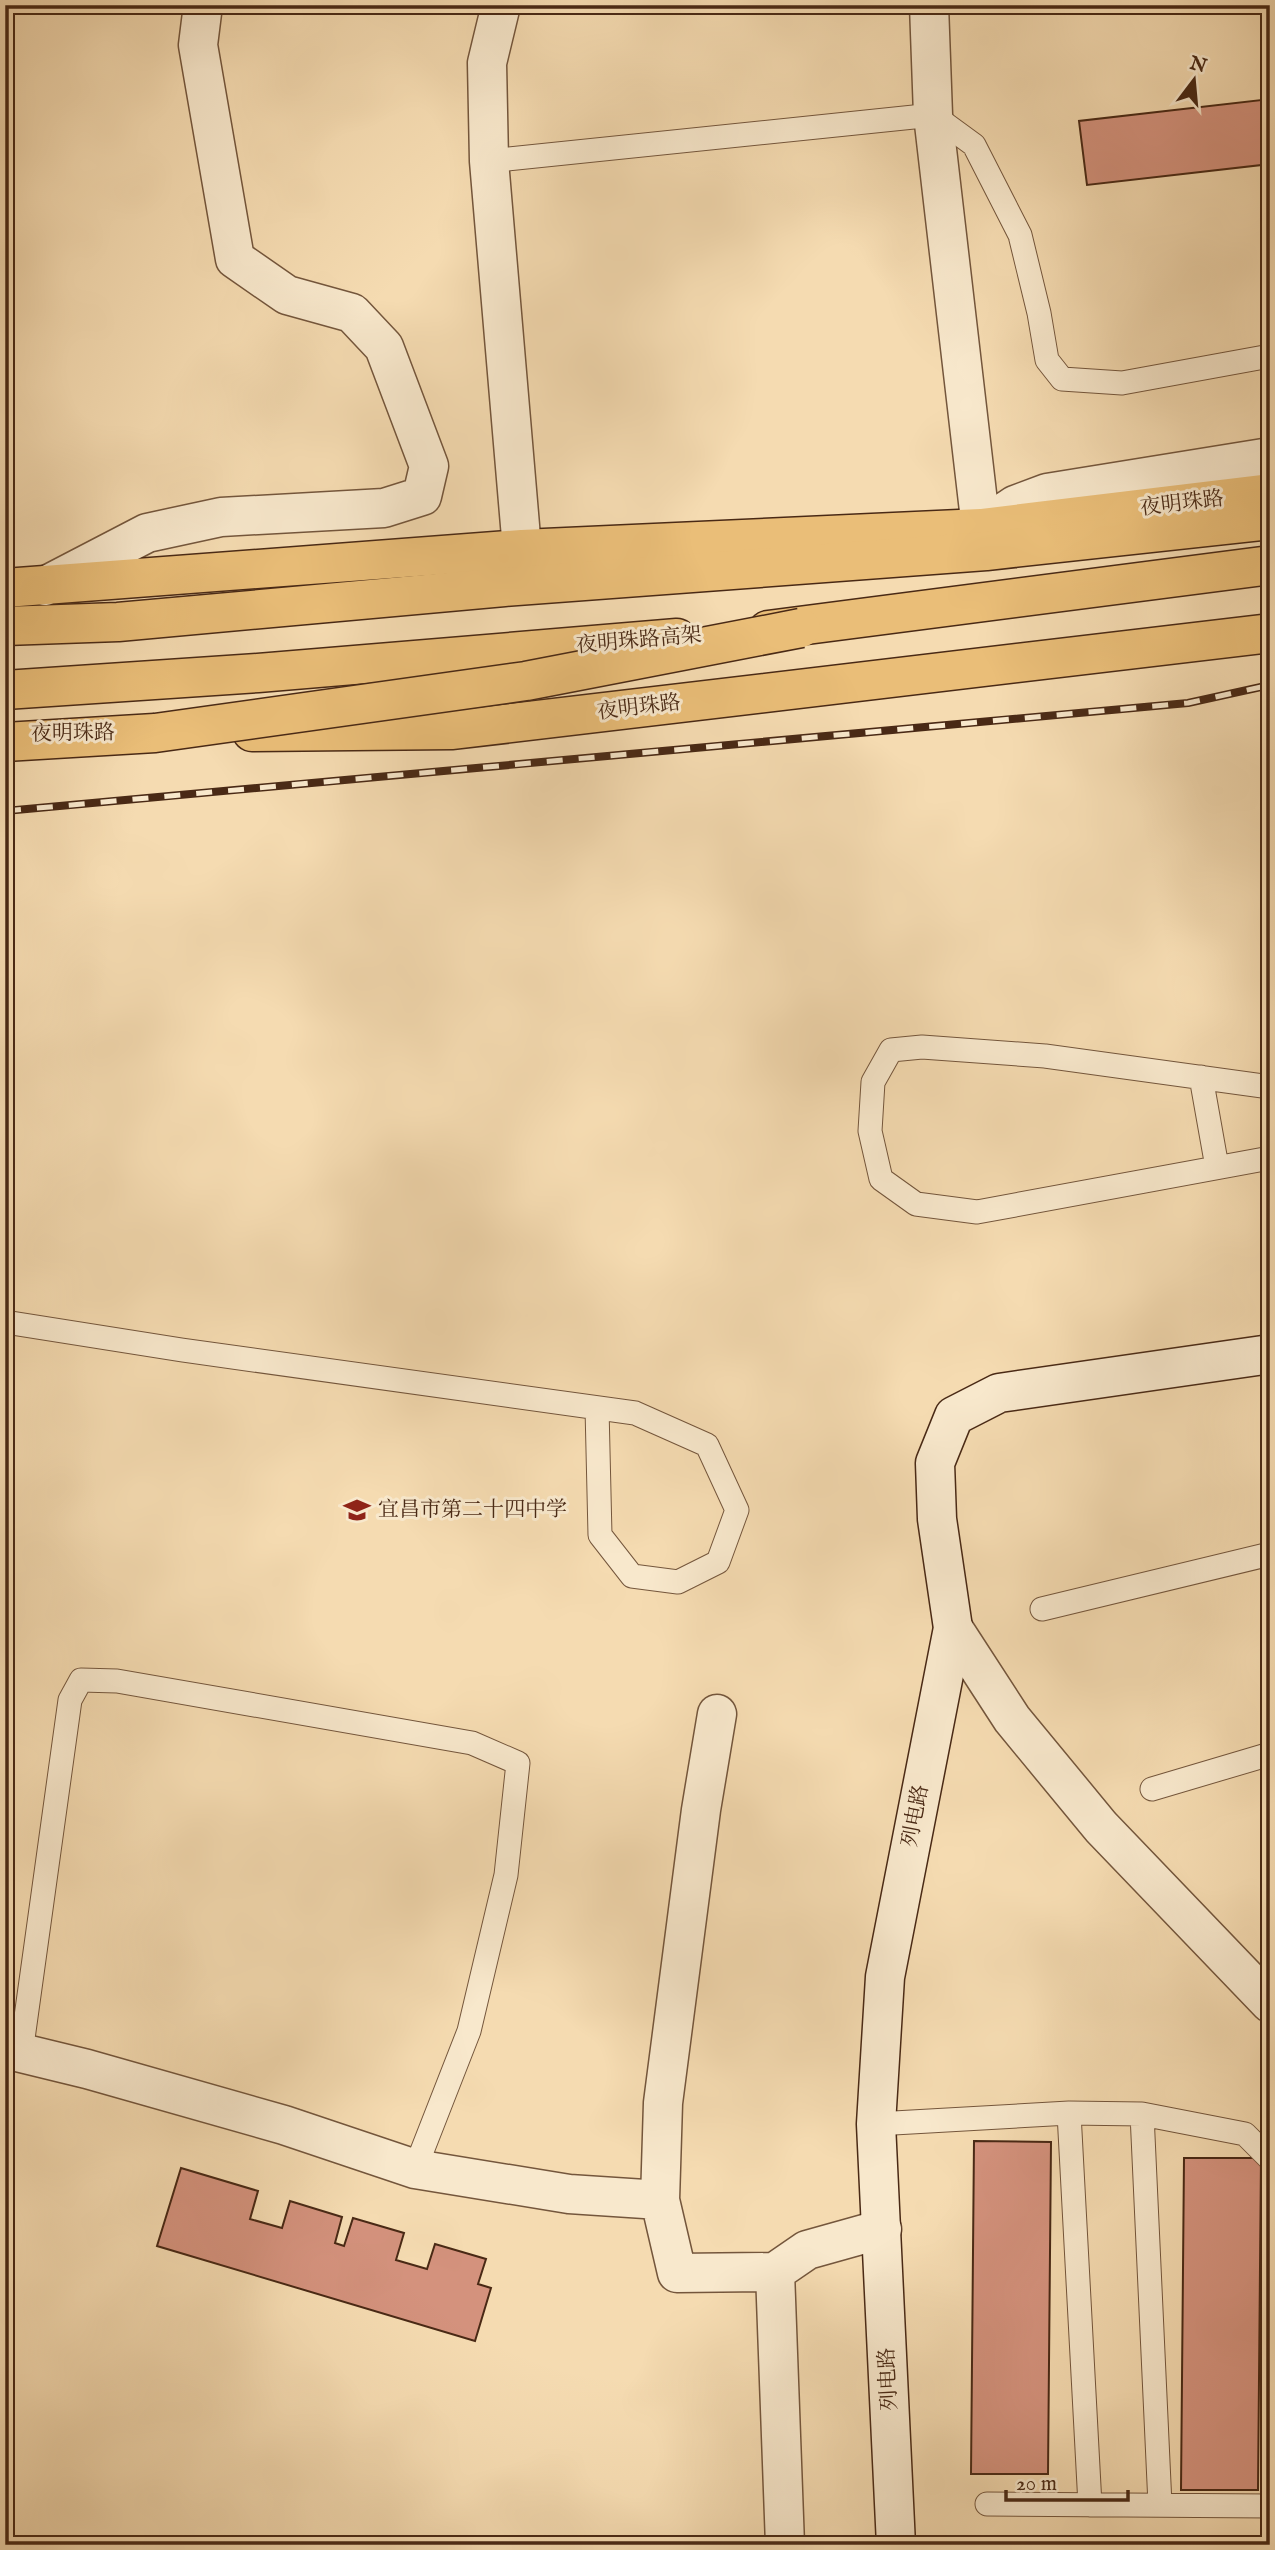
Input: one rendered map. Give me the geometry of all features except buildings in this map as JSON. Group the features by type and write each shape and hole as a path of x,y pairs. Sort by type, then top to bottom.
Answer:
{"main road":[{"name":"夜明珠路","path":"5,588 522,549 981,528 1270,493"},
{"path":"5,626 118,622 504,587 986,551 1270,520"},
{"name":"夜明珠路高架","path":"5,690 258,673 801,628 1270,565"},
{"path":"5,742 155,733 526,681 801,628"},
{"name":"夜明珠路","path":"5,735 453,730 1270,633"}],"street":[{"path":"46,586 147,533 221,517 384,508 422,496 429,466 384,347 352,313 287,295 235,259 198,45 203,5"},
{"path":"501,5 487,63 489,161 522,549"},
{"path":"929,5 933,115 981,528 1015,505 1047,493 1270,457"},
{"name":"列电路","path":"896,2545 876,2124 885,1977 953,1628 937,1520 935,1463 954,1416 999,1393 1270,1354"},
{"path":"953,1628 1012,1719 1101,1827 1270,2003"},
{"path":"717,1714 663,2103 660,2200 677,2273 775,2273 807,2250 882,2229"},
{"path":"13,2051 87,2069 284,2125 415,2169 569,2194 660,2200"},
{"path":"775,2273 785,2545"}],"lane":[{"path":"489,161 933,115 974,145 1020,235 1039,313 1047,360 1062,379 1122,383 1270,356"},
{"path":"1270,1087 1045,1056 922,1047 891,1050 873,1082 870,1131 881,1179 916,1204 977,1212 1270,1158"},
{"path":"1201,1077 1217,1167"},
{"path":"5,1322 182,1350 635,1413 707,1445 737,1510 719,1562 678,1582 632,1576 600,1535 597,1408"},
{"path":"1042,1609 1270,1554"},
{"path":"13,2051 70,1700 81,1679 117,1681 472,1743 518,1763 506,1874 468,2031 415,2169"},
{"path":"1152,1789 1270,1754"},
{"path":"876,2124 1069,2113 1142,2115 1245,2134 1270,2159"},
{"path":"1069,2113 1090,2505"},
{"path":"1142,2115 1160,2505"},
{"path":"987,2504 1270,2507"}],"railway":[{"path":"5,811 1188,703 1270,685"}],"place":[{"name":"宜昌市第二十四中学","path":"357,1510"}]}
